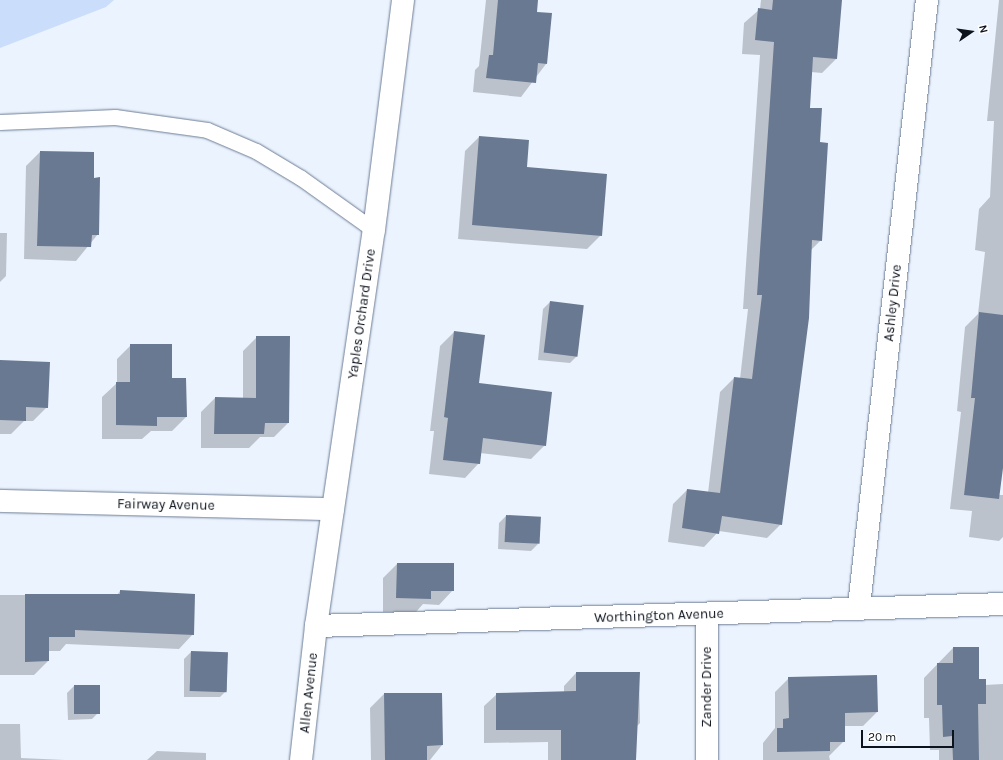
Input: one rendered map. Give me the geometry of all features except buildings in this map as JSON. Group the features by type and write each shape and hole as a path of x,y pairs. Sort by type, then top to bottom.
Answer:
{"street":[{"name":"Yaples Orchard Drive","path":"316,626 374,230 403,0"},
{"name":"Ashley Drive","path":"859,606 927,0"},
{"name":"Fairway Avenue","path":"0,501 333,509"},
{"name":"Worthington Avenue","path":"316,626 707,614 859,606 1003,604"},
{"name":"Zander Drive","path":"707,614 707,760"},
{"name":"Allen Avenue","path":"302,760 316,626"}],"lane":[{"path":"0,122 115,116 207,130 256,151 301,178 374,230"}],"shaded area":[{"path":"0,0 114,0 106,7 0,48"}]}
